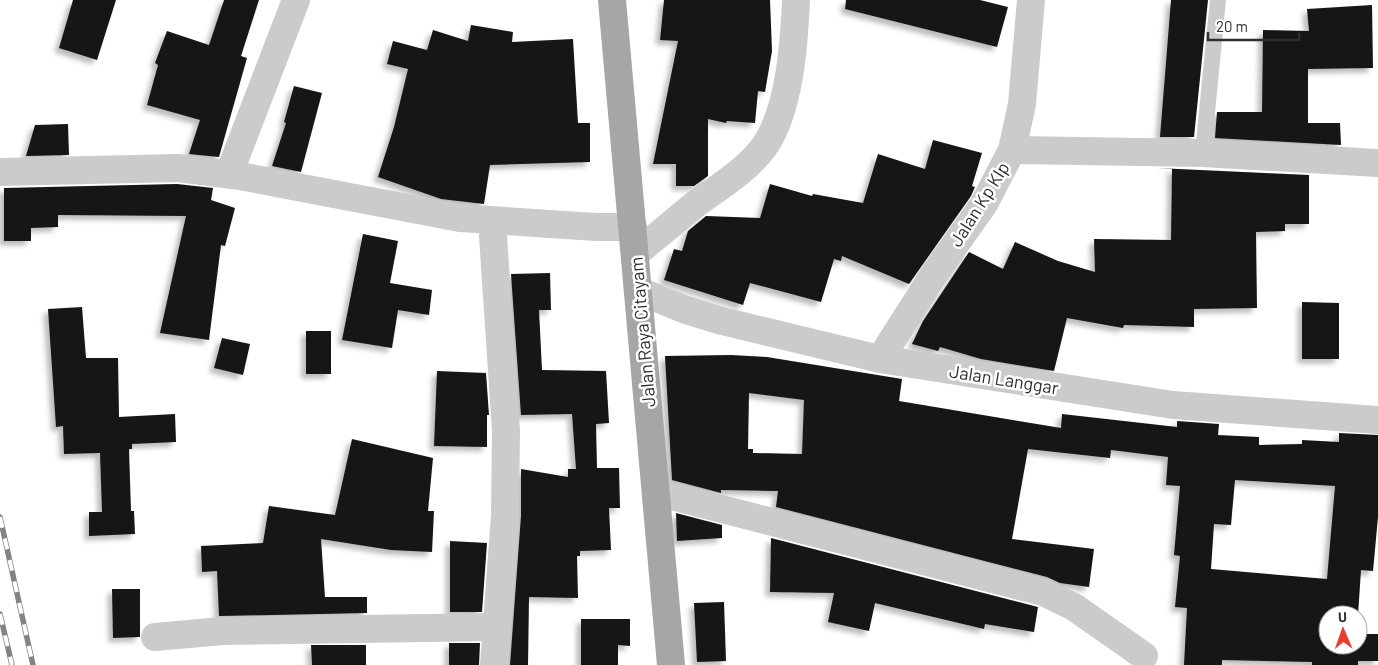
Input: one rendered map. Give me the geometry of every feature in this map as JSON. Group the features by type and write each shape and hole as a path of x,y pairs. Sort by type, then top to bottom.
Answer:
{"main road":[{"name":"Jalan Raya Citayam","path":"612,0 671,665"}],"street":[{"path":"229,174 296,0"},
{"path":"635,254 741,170 764,147 778,118 784,93 794,33 796,0"},
{"name":"Jalan Kp Klp","path":"880,359 933,276 984,204 1012,150 1022,104 1031,0"},
{"path":"1012,150 1203,153 1378,163"},
{"path":"0,172 178,168 229,174 460,218 492,221 633,226"},
{"path":"492,221 506,431 505,515 494,665"},
{"name":"Jalan Langgar","path":"639,291 722,321 880,359 1173,405 1378,420"},
{"path":"656,492 1043,592 1074,607 1144,656"},
{"path":"156,637 222,631 497,627"}],"lane":[{"path":"1203,153 1218,0"}],"building":[{"path":"73,0 116,0 97,60 59,48"},
{"path":"224,0 259,0 241,56 247,58 219,157 189,154 200,120 147,105 158,65 155,63 167,31 209,45"},
{"path":"664,0 770,0 772,51 765,92 758,91 755,123 727,121 726,123 708,119 708,176 694,186 676,186 676,164 653,164 678,41 660,40"},
{"path":"846,0 980,0 1008,7 997,47 845,9"},
{"path":"1171,0 1208,0 1194,137 1160,137"},
{"path":"1372,5 1373,68 1308,69 1308,123 1340,123 1341,145 1215,138 1217,112 1262,112 1263,30 1309,31 1307,9"},
{"path":"471,25 513,32 512,42 573,39 578,123 590,123 590,162 490,165 484,204 441,199 378,177 394,127 408,69 387,64 393,41 427,50 433,30 468,41"},
{"path":"294,86 322,93 301,172 272,166 286,123 284,122"},
{"path":"68,124 69,155 26,156 35,125"},
{"path":"933,140 982,153 972,186 975,187 971,196 909,284 842,256 841,261 834,259 821,302 750,283 743,305 664,280 674,249 682,251 688,231 706,216 760,218 770,184 812,196 813,194 863,203 878,154 925,169"},
{"path":"1157,168 1309,175 1309,224 1285,224 1285,231 1256,232 1257,308 1194,309 1194,327 1124,325 1123,328 1067,318 1054,371 981,359 940,347 938,351 912,344 923,321 969,252 1003,269 1015,242 1058,261 1095,272 1094,239 1171,240 1172,169"},
{"path":"177,184 213,188 211,200 235,208 225,246 221,245 209,340 160,333 186,216 58,215 58,227 31,228 31,241 4,241 4,188"},
{"path":"363,234 398,241 390,283 432,290 429,315 398,310 392,348 342,340"},
{"path":"550,273 551,310 539,310 542,370 606,371 609,423 596,424 597,468 619,468 620,508 609,508 611,550 580,551 580,556 577,556 578,598 529,597 528,665 510,665 521,516 521,469 568,477 568,469 576,469 572,414 521,415 511,274"},
{"path":"1302,302 1339,303 1339,359 1302,359"},
{"path":"82,307 86,358 118,358 119,417 175,414 176,442 132,444 132,449 129,449 131,511 134,511 135,534 89,536 89,512 102,512 100,453 64,454 63,426 56,427 48,309"},
{"path":"306,331 331,331 331,374 306,374"},
{"path":"222,338 250,344 243,375 214,368"},
{"path":"731,355 767,357 902,379 899,401 1061,428 1062,414 1177,427 1177,421 1219,424 1218,435 1259,437 1259,445 1302,444 1302,440 1339,442 1339,433 1378,435 1378,517 1373,571 1361,570 1359,605 1318,605 1318,655 1368,655 1368,634 1378,634 1378,661 1358,661 1358,665 1312,665 1312,662 1222,660 1222,665 1184,665 1187,608 1175,607 1180,556 1174,555 1180,486 1166,485 1168,457 1111,450 1110,458 1028,449 1012,539 1094,549 1089,587 1060,583 1047,577 776,507 778,491 721,490 721,493 672,480 665,356","holes":["749,393 804,400 802,454 753,453 753,449 748,449","1235,480 1335,486 1327,579 1211,569 1214,524 1231,525"]},
{"path":"437,371 486,373 489,415 487,415 487,447 434,446"},
{"path":"352,439 433,458 428,511 434,511 432,552 391,550 321,539 325,597 367,597 367,613 219,616 217,571 202,572 201,546 263,543 269,506 335,515"},
{"path":"676,513 722,525 722,538 677,541"},
{"path":"771,538 1038,607 1034,632 985,624 984,629 875,603 869,631 828,622 834,593 770,592"},
{"path":"450,541 487,543 482,612 450,612"},
{"path":"112,589 140,589 140,637 113,638"},
{"path":"724,602 726,661 697,662 694,603"},
{"path":"581,619 630,619 630,646 618,645 618,665 581,665"},
{"path":"449,643 480,643 479,665 449,665"},
{"path":"311,645 366,645 366,665 312,665"}],"railway":[{"path":"0,517 33,665"},
{"path":"0,614 12,665"}]}
